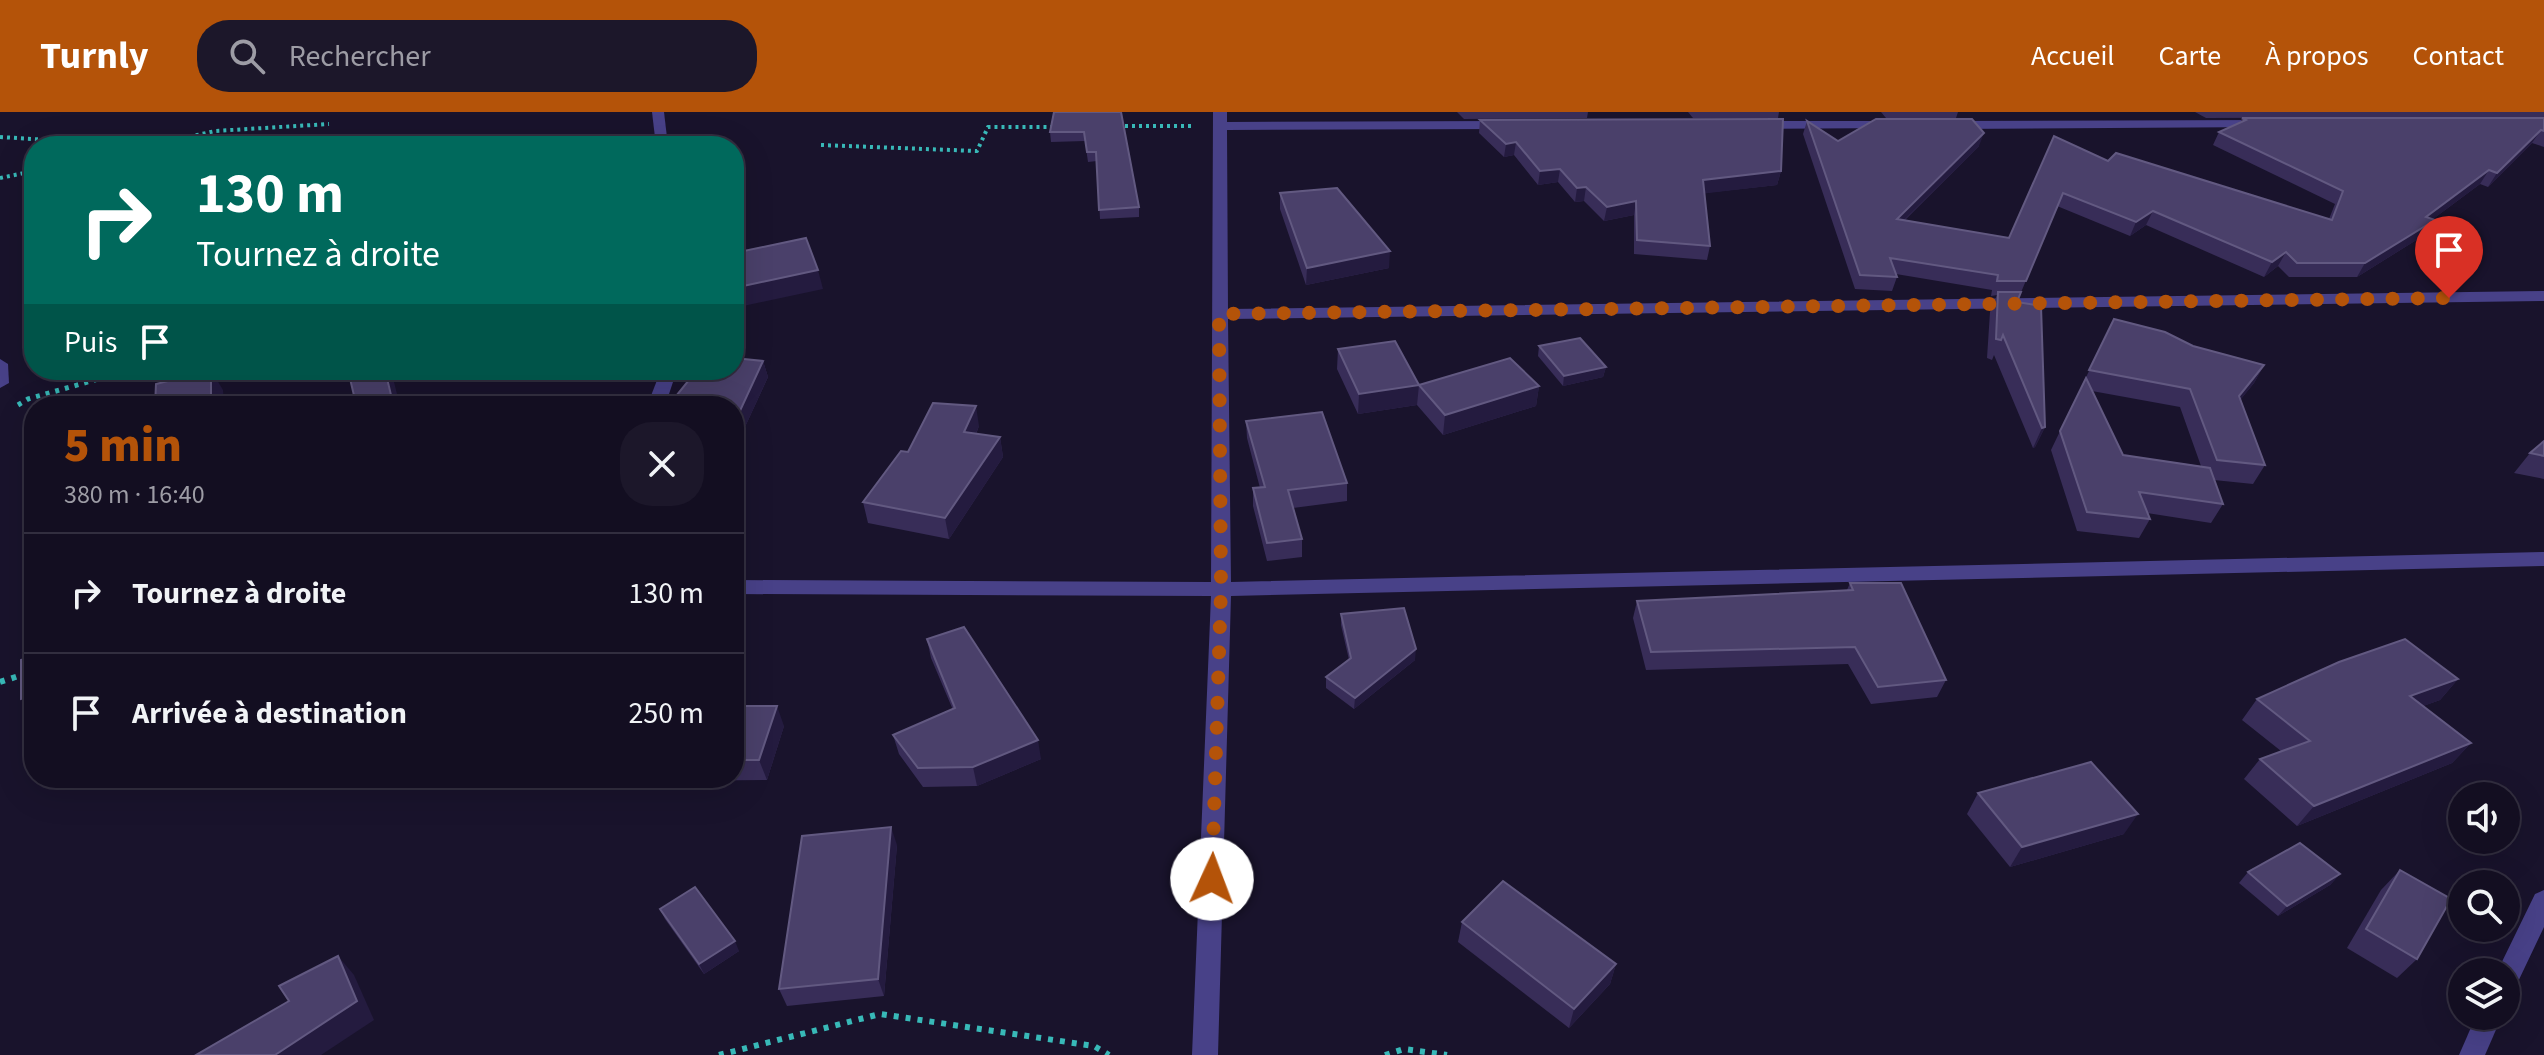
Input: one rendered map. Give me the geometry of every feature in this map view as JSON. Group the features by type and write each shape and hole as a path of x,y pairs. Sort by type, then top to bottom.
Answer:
{"street":[{"path":"1205,1055 1221,589 1220,119 1523,125"},
{"path":"1938,125 2273,124"},
{"path":"1746,125 1906,125"},
{"path":"1219,314 2544,296"},
{"path":"0,364 0,383"},
{"path":"744,587 1221,589 2544,559"},
{"path":"2517,958 2544,901"},
{"path":"2472,1055 2483,1030"}],"lane":[{"path":"658,112 661,136"}],"path":[{"path":"1112,126 1220,119"},
{"path":"193,136 215,131 329,124"},
{"path":"821,145 977,151 988,127 1065,127"},
{"path":"0,137 24,138"},
{"path":"0,178 24,173"},
{"path":"39,396 95,380"},
{"path":"9,410 24,401"},
{"path":"0,682 24,674"},
{"path":"719,1055 880,1014 1094,1046 1109,1055"},
{"path":"1385,1055 1404,1049 1447,1055"}],"building":[{"path":"1054,112 1121,112 1139,207 1099,210 1096,152 1087,152 1084,132 1050,132"},
{"path":"2242,118 2544,118 2544,131 2541,130 2497,173 2489,170 2426,217 2435,220 2365,263 2297,263 2286,252 2272,262 2153,211 2136,222 2063,193 2026,281 1997,281 1998,275 1890,258 1897,277 1860,275 1807,121 1838,141 1876,119 1972,119 1984,133 1897,219 2009,238 2054,136 2108,161 2116,153 2332,220 2343,191 2219,132 2246,120"},
{"path":"1783,119 1781,171 1703,180 1710,246 1637,240 1636,201 1607,207 1586,187 1577,188 1560,169 1540,171 1516,142 1506,144 1480,120"},
{"path":"1337,188 1390,251 1307,268 1280,193"},
{"path":"806,238 818,270 744,286 744,251"},
{"path":"1998,292 2021,292 2017,302 2041,306 2045,427 2042,428 2003,335 2001,340 1996,339"},
{"path":"2114,319 2165,332 2193,346 2264,365 2239,396 2265,465 2217,460 2190,389 2089,370"},
{"path":"1580,338 1606,367 1564,376 1539,346"},
{"path":"1395,341 1419,385 1359,394 1338,349"},
{"path":"1510,358 1539,386 1445,415 1419,385"},
{"path":"744,359 763,361 744,402 744,396 676,396 689,380 744,380"},
{"path":"2086,378 2123,455 2210,468 2223,504 2139,492 2150,519 2087,512 2060,431"},
{"path":"172,380 211,380 211,396 155,396 156,384"},
{"path":"350,380 387,380 391,395 354,396"},
{"path":"933,403 976,406 964,432 1000,437 945,518 863,502 901,451 908,452"},
{"path":"1322,412 1347,483 1288,490 1302,539 1267,543 1253,488 1265,487 1246,421"},
{"path":"2544,441 2544,456 2530,453"},
{"path":"1850,583 1901,583 1946,680 1878,687 1855,647 1651,652 1637,601 1853,590"},
{"path":"1404,608 1416,649 1355,698 1326,677 1351,658 1341,614"},
{"path":"964,627 1038,740 973,767 918,768 893,735 955,708 927,639"},
{"path":"2405,639 2458,679 2410,696 2471,743 2314,806 2260,759 2310,741 2257,699 2339,662"},
{"path":"24,659 24,698 21,699 21,660"},
{"path":"744,706 777,706 759,760 744,760"},
{"path":"2091,762 2138,814 2022,847 1978,793"},
{"path":"891,827 878,979 779,989 802,836"},
{"path":"2300,843 2340,874 2287,906 2248,872"},
{"path":"2400,870 2448,897 2448,904 2417,959 2366,929"},
{"path":"1503,881 1616,964 1574,1009 1462,922"},
{"path":"695,887 735,941 699,964 660,909"},
{"path":"338,956 357,1001 275,1055 196,1055 289,1001 279,986"}],"route":[{"path":"1212,879 1221,589 1219,314 2449,298"}]}
